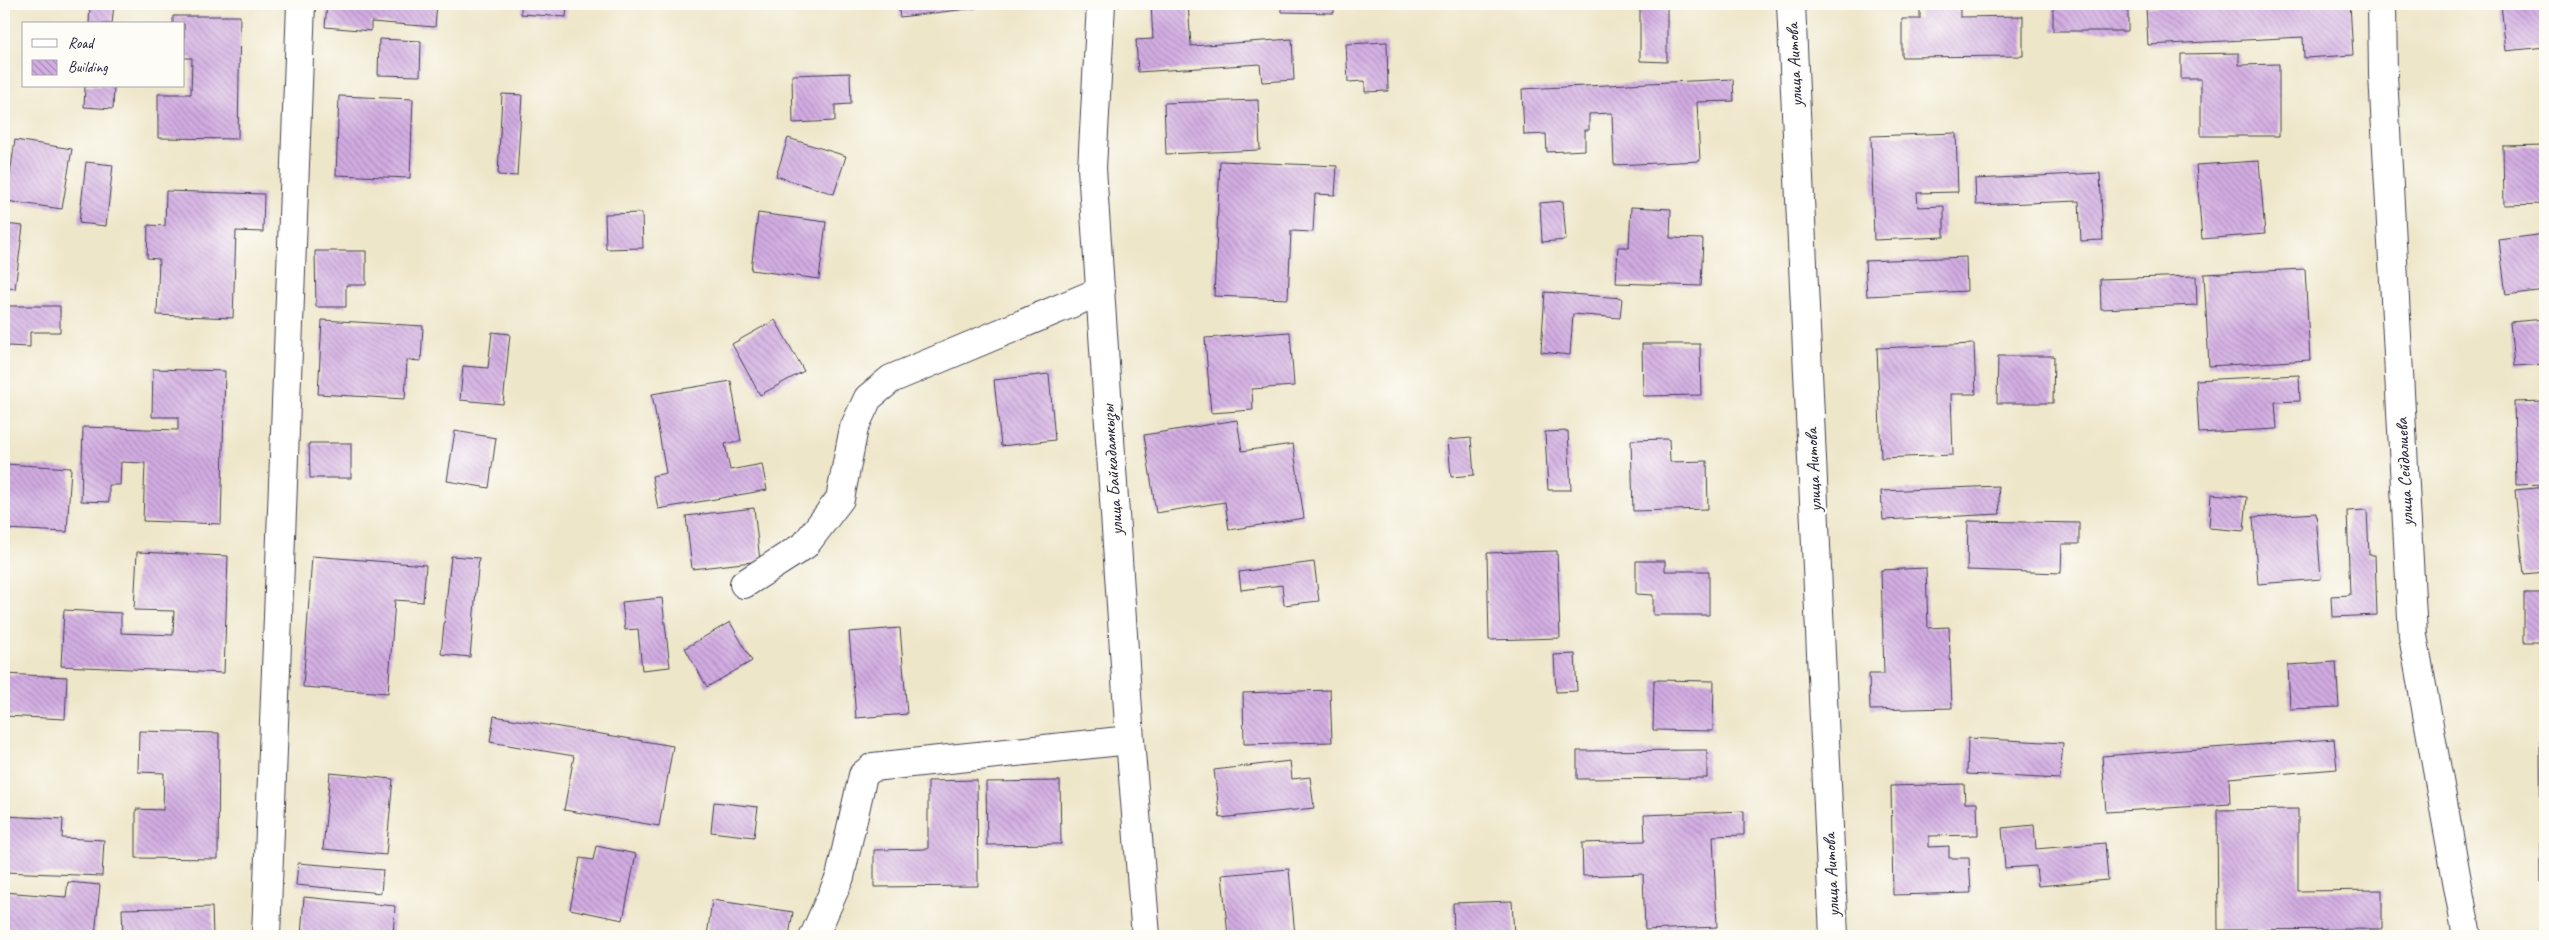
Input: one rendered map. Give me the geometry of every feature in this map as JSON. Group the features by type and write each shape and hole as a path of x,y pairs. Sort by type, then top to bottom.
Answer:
{"street":[{"path":"266,936 301,4"},
{"name":"улица Байкадамкызы","path":"1101,4 1092,168 1130,740 1146,936"},
{"name":"улица Аитова","path":"1791,4 1834,936"},
{"name":"улица Сейдалиева","path":"2382,4 2383,74 2413,636 2467,936"},
{"path":"744,584 805,545 840,499 854,428 868,398 891,379 1101,291"},
{"path":"814,936 840,877 862,775 873,767 1130,740"}],"building":[{"path":"90,4 114,4 112,22 89,22"},
{"path":"327,4 437,4 435,27 371,22 371,31 325,27"},
{"path":"521,4 567,4 566,17 521,14"},
{"path":"898,4 975,4 976,8 900,17"},
{"path":"1151,4 1188,4 1191,46 1292,39 1294,80 1262,82 1260,64 1138,72 1136,40 1153,39"},
{"path":"1281,4 1334,4 1334,13 1281,12"},
{"path":"1640,4 1667,4 1667,62 1640,61"},
{"path":"1732,4 1732,6 1681,5"},
{"path":"1920,4 1960,4 1960,17 2023,16 2023,56 1902,57 1902,19 1920,19"},
{"path":"2053,4 2128,4 2128,31 2053,31"},
{"path":"2201,4 2350,4 2353,55 2304,58 2303,37 2148,45 2146,7"},
{"path":"2501,4 2545,4 2545,47 2506,51"},
{"path":"173,16 240,16 238,139 158,138 158,94 191,94 192,58 185,58 185,22 173,22"},
{"path":"379,39 421,41 420,76 378,75"},
{"path":"1387,42 1388,91 1365,92 1365,81 1348,82 1346,44"},
{"path":"2239,53 2239,65 2279,64 2279,136 2201,136 2201,79 2181,79 2181,54"},
{"path":"850,73 851,104 835,105 835,121 793,123 792,75"},
{"path":"1733,79 1734,101 1697,102 1700,161 1614,165 1612,113 1589,114 1589,130 1585,130 1585,150 1547,152 1546,134 1524,135 1522,89"},
{"path":"85,88 114,88 113,109 84,107"},
{"path":"502,94 522,95 517,176 498,175"},
{"path":"339,96 413,99 410,178 336,175"},
{"path":"1258,100 1260,150 1166,154 1164,103"},
{"path":"1956,133 1958,192 1917,193 1918,207 1944,206 1944,237 1874,240 1871,136"},
{"path":"788,138 846,156 834,194 776,176"},
{"path":"15,140 72,149 62,209 6,201"},
{"path":"2545,145 2545,204 2504,205 2503,146"},
{"path":"1220,161 1337,166 1335,195 1315,194 1313,232 1291,231 1288,299 1214,296"},
{"path":"2259,161 2265,234 2202,239 2196,165"},
{"path":"86,162 113,165 106,226 79,223"},
{"path":"2100,173 2103,240 2081,241 2079,201 1976,205 1975,179"},
{"path":"166,191 264,194 263,232 236,231 233,318 157,315 159,259 147,258 148,225 165,226"},
{"path":"1563,201 1566,240 1542,242 1540,203"},
{"path":"1631,207 1671,209 1670,238 1703,239 1701,286 1616,283 1618,247 1629,247"},
{"path":"642,213 643,248 606,249 605,214"},
{"path":"758,213 826,222 819,279 751,270"},
{"path":"4,224 23,226 15,289 4,287"},
{"path":"2545,234 2545,290 2506,295 2499,240"},
{"path":"315,251 366,251 366,285 346,285 346,307 316,307"},
{"path":"1966,257 1967,291 1867,296 1865,261"},
{"path":"2305,269 2310,360 2209,366 2204,274"},
{"path":"2196,276 2197,305 2101,309 2100,279"},
{"path":"1545,292 1622,298 1620,318 1573,314 1570,355 1541,352"},
{"path":"4,306 60,306 60,332 30,332 30,347 7,346"},
{"path":"2545,319 2545,364 2514,366 2510,322"},
{"path":"322,320 423,326 421,361 407,360 405,399 318,394"},
{"path":"775,320 804,371 760,395 732,344"},
{"path":"492,332 510,334 503,404 460,400 463,366 488,368"},
{"path":"1290,332 1294,386 1252,389 1253,410 1211,413 1205,338"},
{"path":"1642,344 1700,344 1701,395 1643,396"},
{"path":"1974,344 1976,394 1951,394 1953,455 1881,458 1877,348"},
{"path":"1998,356 2054,356 2053,403 1997,403"},
{"path":"153,369 225,371 221,524 143,521 145,463 121,462 120,485 109,485 109,502 81,501 83,427 178,430 178,417 152,417"},
{"path":"1049,374 1055,440 1001,446 994,380"},
{"path":"2299,375 2300,401 2275,402 2277,429 2199,433 2196,380"},
{"path":"731,381 741,441 725,444 730,470 762,464 767,490 658,509 652,476 666,473 652,394"},
{"path":"2545,401 2545,484 2516,485 2514,402"},
{"path":"1237,420 1242,451 1293,444 1304,518 1229,530 1225,502 1156,513 1144,435"},
{"path":"455,431 496,438 489,488 447,481"},
{"path":"1568,431 1571,490 1548,490 1545,432"},
{"path":"1471,438 1474,475 1451,477 1448,440"},
{"path":"1669,439 1670,462 1707,461 1708,509 1633,511 1631,440"},
{"path":"309,443 351,443 351,478 310,478"},
{"path":"4,464 71,468 67,532 4,529"},
{"path":"1998,486 2000,514 1883,520 1881,491"},
{"path":"2545,487 2545,572 2524,574 2515,490"},
{"path":"2211,494 2247,497 2244,531 2209,528"},
{"path":"754,508 760,561 692,569 686,516"},
{"path":"2367,510 2369,555 2375,555 2377,615 2332,617 2331,596 2350,595 2347,511"},
{"path":"2316,513 2321,579 2258,584 2253,517"},
{"path":"1968,521 2079,523 2079,544 2062,544 2061,573 1967,570"},
{"path":"1557,551 1560,638 1489,640 1487,553"},
{"path":"137,552 228,556 224,673 61,666 64,610 121,613 121,633 173,635 174,611 134,610"},
{"path":"312,556 426,565 423,602 395,600 388,693 303,687"},
{"path":"451,556 479,558 470,657 441,654"},
{"path":"1636,561 1665,561 1665,571 1709,571 1709,615 1653,615 1653,595 1636,594"},
{"path":"1314,562 1319,601 1284,605 1282,585 1241,590 1239,572"},
{"path":"1926,568 1928,628 1949,627 1952,708 1870,710 1869,674 1884,674 1881,570"},
{"path":"2524,593 2545,593 2545,642 2524,642"},
{"path":"662,598 670,667 642,670 638,629 625,630 622,602"},
{"path":"730,622 752,661 707,687 685,648"},
{"path":"900,628 907,714 856,718 849,632"},
{"path":"1575,654 1577,691 1556,692 1554,655"},
{"path":"2336,662 2339,707 2290,709 2288,665"},
{"path":"4,674 67,677 65,719 4,716"},
{"path":"1654,680 1714,681 1713,731 1653,730"},
{"path":"1330,690 1332,742 1244,744 1243,693"},
{"path":"494,716 673,746 659,826 564,810 574,756 490,742"},
{"path":"139,731 219,733 218,859 136,858 136,809 163,810 164,773 138,772"},
{"path":"2540,737 2545,737 2545,882 2541,882"},
{"path":"1968,738 2063,743 2060,779 1967,774"},
{"path":"2334,739 2337,769 2229,778 2230,804 2106,812 2102,756"},
{"path":"1707,750 1707,778 1577,779 1577,751"},
{"path":"1290,761 1292,779 1310,777 1314,808 1220,818 1214,770"},
{"path":"330,773 393,779 386,855 323,849"},
{"path":"977,780 978,886 874,887 874,850 928,849 928,781"},
{"path":"1060,781 1061,844 987,845 986,782"},
{"path":"1964,784 1965,803 1977,803 1978,835 1929,836 1929,847 1949,846 1949,858 1969,858 1971,893 1893,895 1891,786"},
{"path":"714,802 758,807 754,837 711,832"},
{"path":"2298,809 2298,891 2382,890 2382,929 2218,930 2217,810"},
{"path":"1744,811 1744,835 1713,836 1717,927 1645,930 1643,874 1583,876 1582,843 1645,841 1644,815"},
{"path":"4,816 63,819 62,838 104,840 102,876 4,872"},
{"path":"2034,825 2036,849 2105,843 2108,880 2038,886 2036,866 2005,868 2002,828"},
{"path":"596,846 636,854 623,920 570,909 580,858 593,860"},
{"path":"298,863 383,870 381,893 296,885"},
{"path":"1289,869 1295,936 1228,936 1222,875"},
{"path":"68,882 100,885 95,936 4,936 4,892 66,897"},
{"path":"304,897 395,906 393,936 301,936"},
{"path":"712,900 793,912 789,936 707,936"},
{"path":"1512,901 1514,936 1454,936 1453,903"},
{"path":"212,907 213,936 123,936 122,909"}]}
